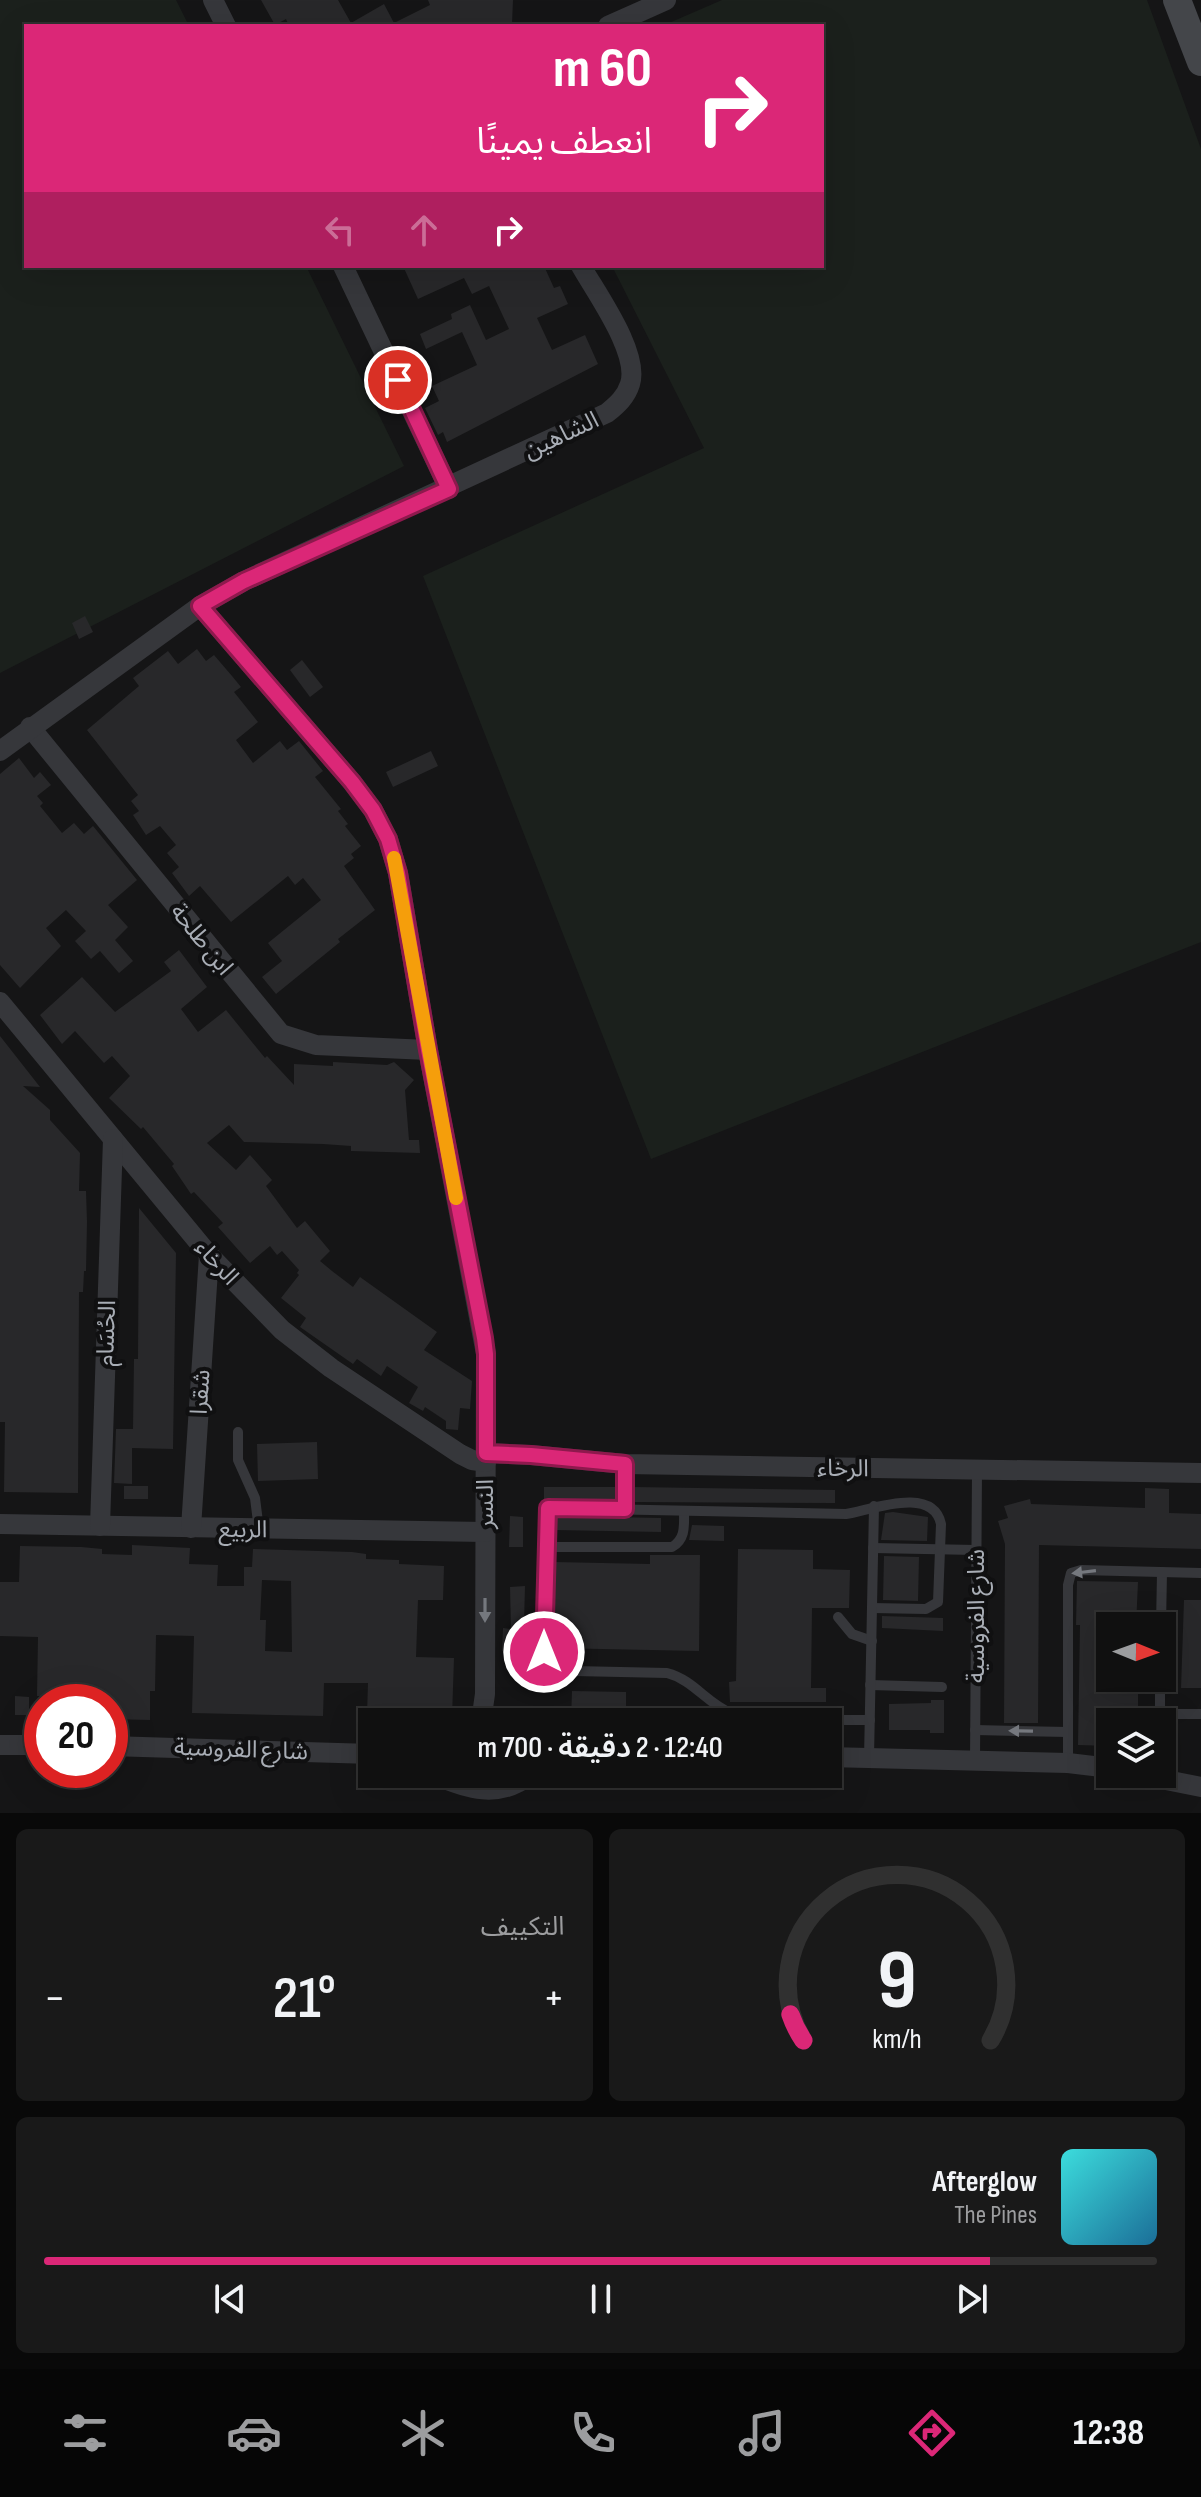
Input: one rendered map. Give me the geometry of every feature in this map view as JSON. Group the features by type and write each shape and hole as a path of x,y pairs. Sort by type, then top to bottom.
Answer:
{"street":[{"path":"213,0 225,24"},
{"path":"612,24 666,0"},
{"path":"1177,0 1201,62"},
{"path":"0,751 200,606 244,581 449,489 344,268"},
{"name":"الشاهين","path":"449,489 607,413 623,399 631,382 625,344 582,268"},
{"name":"النسر","path":"200,606 373,810 388,839 398,873 486,1354 484,1708"},
{"name":"ابن طلحة","path":"30,727 281,1034 316,1045 428,1050"},
{"name":"الرخاء","path":"0,1002 209,1255 263,1312 305,1350 466,1457 531,1455 625,1464 1201,1473"},
{"name":"الحُسَام","path":"100,1526 113,1139"},
{"name":"شقرا","path":"191,1528 209,1255"},
{"name":"الربيع","path":"0,1524 485,1532"},
{"path":"0,1745 24,1745"},
{"name":"شارع الفروسية","path":"128,1747 358,1754"},
{"path":"842,1757 1096,1766"},
{"path":"1176,1781 1201,1787"},
{"path":"465,1788 503,1788"}],"lane":[{"path":"238,1432 238,1460 255,1498 259,1530"},
{"path":"625,1464 625,1509"},
{"name":"شارع الفروسية","path":"975,1762 977,1471"},
{"path":"870,1720 743,1717 722,1709 679,1676 667,1673 574,1671 558,1667 547,1658 543,1646 548,1508 846,1514 874,1506 928,1505 934,1509 941,1524 939,1592 934,1606 926,1609 872,1608"},
{"path":"869,1758 874,1506"},
{"path":"546,1547 672,1547 679,1543 684,1534 684,1511"},
{"path":"873,1548 976,1550"},
{"path":"1068,1763 1068,1585 1071,1573 1081,1570 1201,1573"},
{"path":"1161,1612 1162,1572"},
{"path":"838,1617 852,1634 872,1641"},
{"path":"870,1685 942,1687"},
{"path":"1176,1716 1201,1714"},
{"path":"975,1730 1068,1732"}],"shaded area":[{"path":"0,0 176,0 188,24 24,24 24,268 307,268 404,466 0,673"},
{"path":"722,0 1147,0 1201,149 1201,942 651,1159 423,576 704,448 613,268 824,268 824,24 667,24"}],"building":[{"path":"261,0 338,0 351,23 384,4 394,23 430,5 428,0 513,0 512,24 288,24 286,19 274,24"},
{"path":"404,268 545,268 554,288 560,286 568,304 537,318 552,350 585,335 598,364 447,442 443,432 438,435 425,408 439,401 432,386 477,365 462,332 426,349 420,334 452,319 451,314 470,305 486,340 509,329 489,286 472,294 464,278 418,299"},
{"path":"85,616 93,632 79,639 72,623"},
{"path":"197,649 206,661 214,655 241,687 234,692 258,722 236,740 253,763 280,741 287,750 299,741 323,771 315,777 341,809 338,811 348,824 345,826 361,846 351,854 354,858 344,866 375,910 276,994 262,977 282,961 268,943 321,900 303,878 295,885 288,876 231,922 200,886 189,896 172,873 179,867 167,853 176,845 160,826 146,835 133,815 139,811 131,801 138,795 87,730 139,686 133,678 168,651 178,664"},
{"path":"302,660 323,687 310,697 290,670"},
{"path":"431,751 438,766 393,787 386,772"},
{"path":"19,758 34,778 40,772 51,785 37,796 43,803 40,806 62,833 74,823 84,834 93,826 137,880 108,905 128,927 115,940 133,961 119,973 100,951 91,959 75,941 86,931 66,910 46,928 61,946 20,988 0,965 0,774"},
{"path":"179,950 207,987 181,1009 198,1032 226,1010 265,1058 267,1056 294,1085 294,1064 333,1066 333,1062 387,1065 394,1062 414,1080 405,1090 409,1140 419,1140 420,1153 351,1151 351,1146 323,1144 244,1142 229,1125 207,1143 236,1170 250,1155 272,1180 266,1186 297,1228 305,1221 330,1251 320,1261 332,1271 353,1287 360,1277 437,1332 424,1350 472,1381 470,1409 460,1408 458,1430 446,1429 446,1421 425,1407 423,1411 409,1403 418,1387 387,1366 381,1376 357,1359 353,1364 300,1327 306,1318 281,1298 299,1275 299,1270 282,1251 277,1255 270,1246 250,1263 218,1227 223,1223 194,1192 191,1194 172,1166 174,1164 143,1127 141,1129 109,1098 130,1076 112,1056 104,1063 75,1031 62,1044 40,1015 82,977 115,1012 171,971 164,962"},
{"path":"0,1036 40,1087 23,1086 50,1110 50,1120 80,1153 79,1191 86,1191 87,1222 86,1271 83,1292 79,1292 78,1493 4,1492 5,1422 0,1422"},
{"path":"139,1208 176,1253 173,1449 132,1448 132,1484 114,1483 116,1429 133,1429 134,1359 138,1359"},
{"path":"317,1442 318,1479 258,1481 257,1444"},
{"path":"124,1486 148,1486 148,1499 124,1499"},
{"path":"544,1487 617,1487 617,1501 544,1500"},
{"path":"633,1487 835,1490 835,1503 633,1502"},
{"path":"1145,1488 1169,1489 1169,1513 1201,1514 1201,1549 1039,1545 1038,1723 1004,1723 1005,1544 998,1521 1008,1518 1004,1506 1030,1499 1031,1504 1145,1508"},
{"path":"885,1513 928,1517 927,1541 881,1540"},
{"path":"510,1516 523,1517 523,1547 509,1547"},
{"path":"556,1516 661,1518 661,1532 555,1530"},
{"path":"692,1525 724,1526 724,1541 689,1540"},
{"path":"132,1545 190,1548 189,1564 218,1565 217,1586 244,1586 244,1567 252,1567 253,1549 352,1552 366,1554 366,1559 444,1566 443,1600 418,1600 416,1657 454,1658 452,1708 367,1708 368,1683 324,1683 323,1716 192,1713 194,1636 156,1635 155,1691 150,1691 150,1720 128,1719 128,1684 37,1684 38,1637 0,1636 0,1582 19,1582 20,1546 102,1549 102,1554 132,1555","holes":["262,1580 291,1581 292,1652 265,1651 266,1620 260,1620"]},
{"path":"738,1549 813,1550 813,1569 850,1570 849,1608 812,1608 811,1688 826,1688 826,1702 730,1702 729,1682 736,1681"},
{"path":"650,1555 700,1555 699,1651 553,1648 554,1562 650,1564"},
{"path":"884,1556 919,1557 918,1601 883,1600"},
{"path":"1077,1581 1138,1582 1137,1612 1096,1612 1096,1692 1138,1692 1138,1708 1096,1708 1096,1746 1078,1745 1080,1625 1076,1625"},
{"path":"525,1586 523,1662 512,1662 512,1652 502,1651 503,1628 511,1629 510,1587"},
{"path":"1184,1600 1201,1600 1201,1688 1181,1688"},
{"path":"882,1616 943,1618 943,1631 882,1628"},
{"path":"572,1691 626,1692 626,1708 571,1708"},
{"path":"15,1696 24,1697 24,1715 15,1715"},
{"path":"931,1700 944,1700 944,1733 889,1730 889,1704 931,1703"}],"slow traffic":[{"path":"394,858 456,1198"}],"route":[{"path":"398,380 449,489 244,581 200,606 352,782 373,810 388,839 398,873 428,1050 484,1338 486,1453 625,1464 625,1509 548,1508 544,1652"}]}
